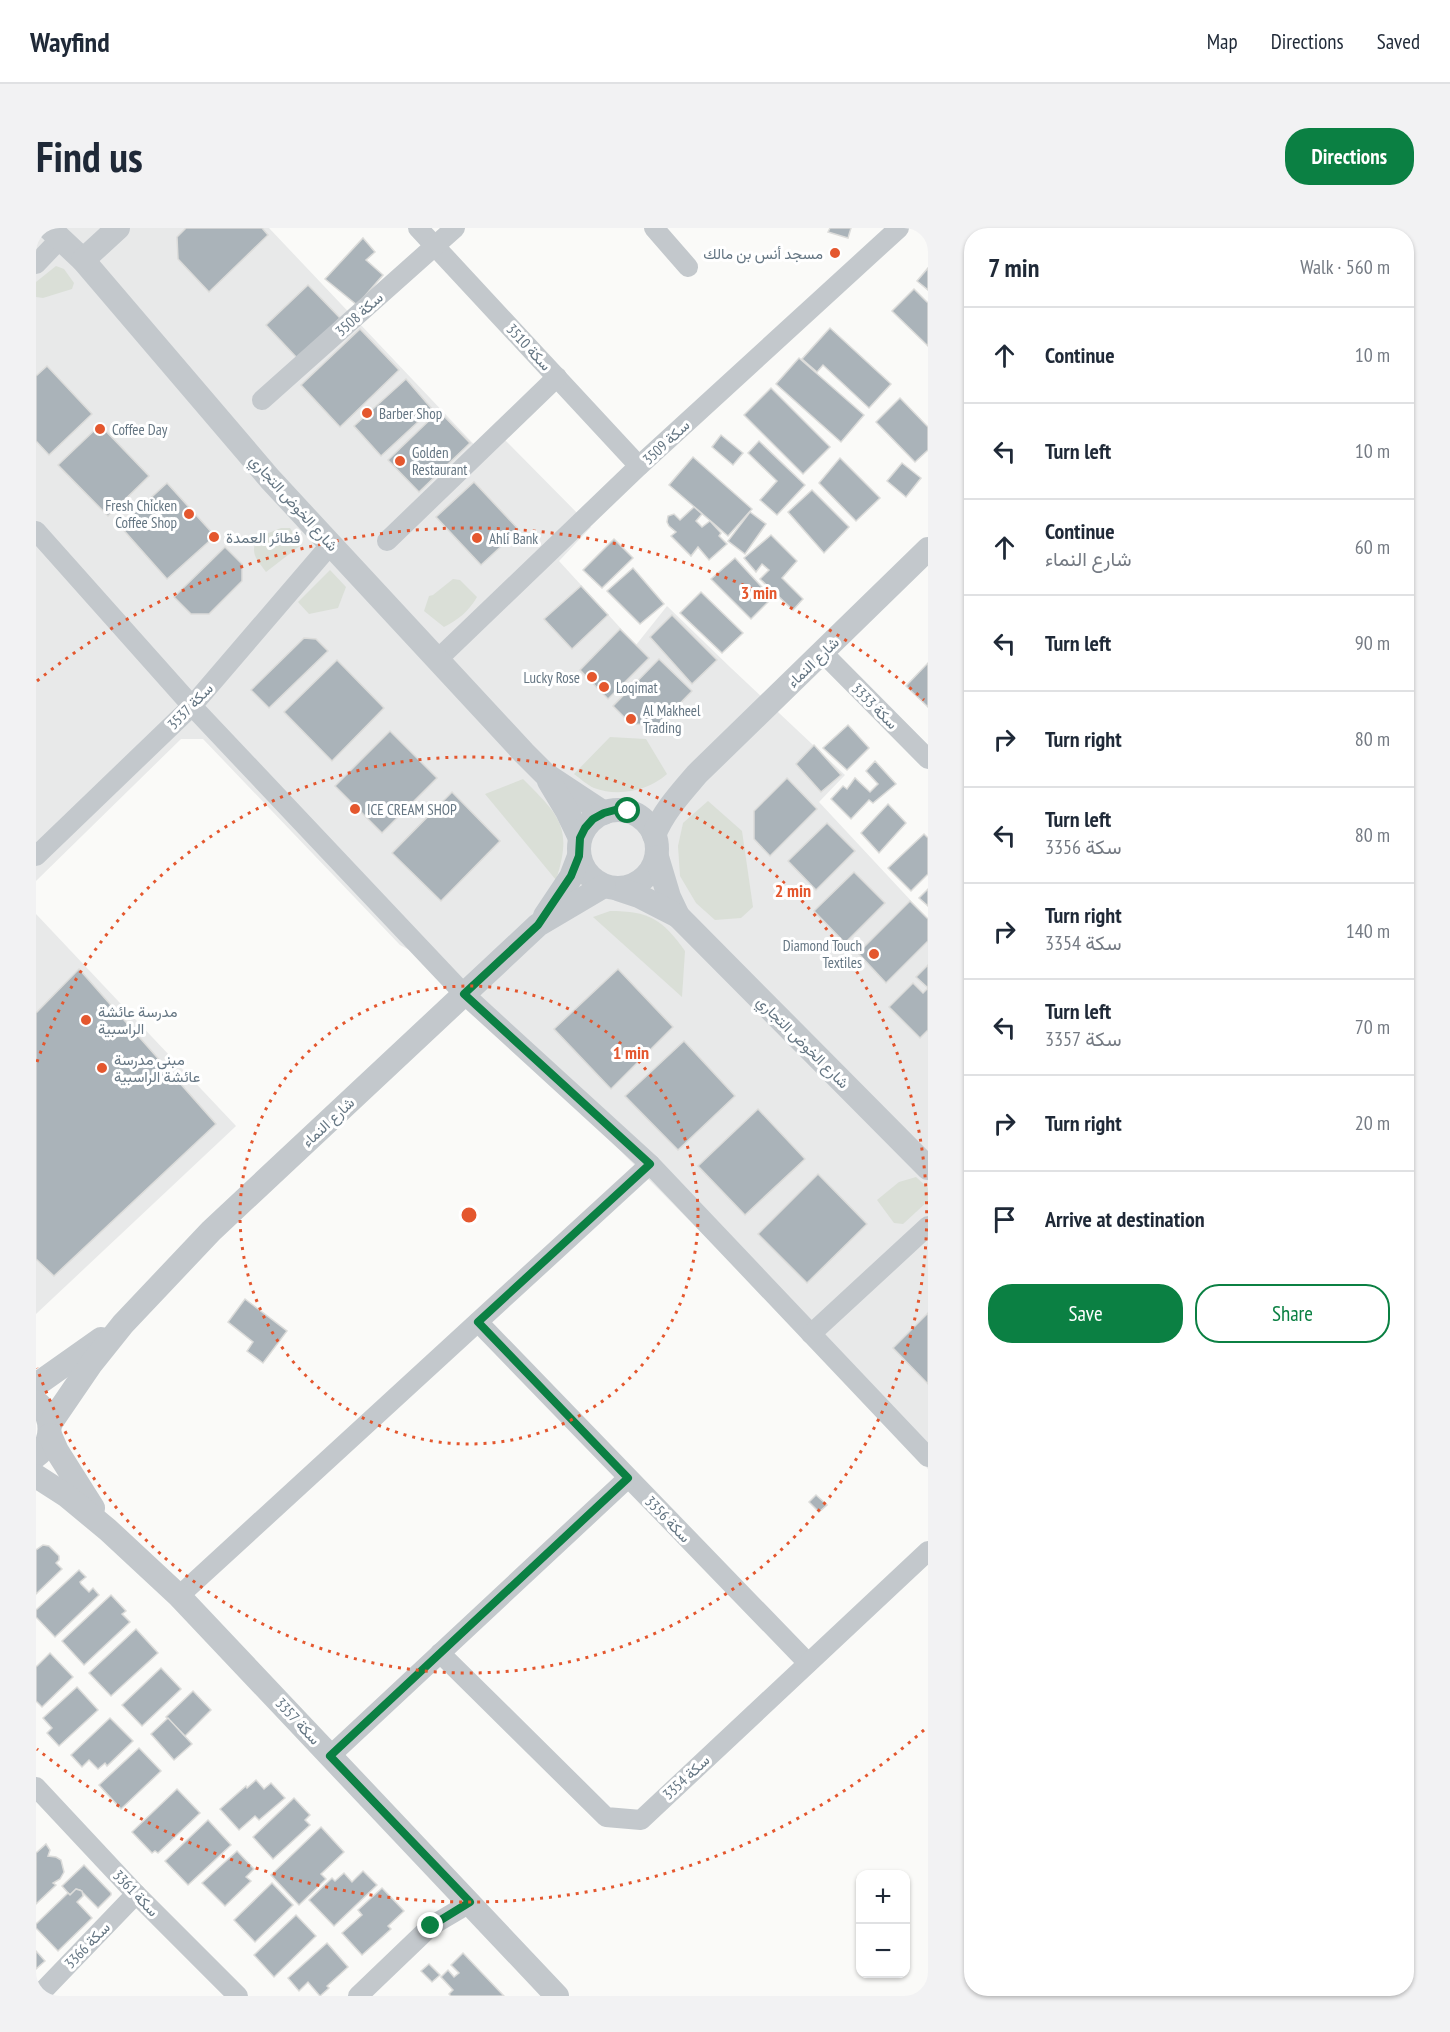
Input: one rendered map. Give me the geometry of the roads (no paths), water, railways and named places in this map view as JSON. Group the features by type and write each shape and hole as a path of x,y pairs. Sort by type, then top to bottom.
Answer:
{"street":[{"path":"83,260 118,228"},
{"name":"سكة 3510","path":"418,228 639,466"},
{"name":"سكة 3508","path":"262,400 455,228"},
{"path":"654,228 688,267"},
{"name":"سكة 3509","path":"437,660 639,466 899,228"},
{"path":"36,264 54,234"},
{"name":"شارع الخوض التجاري","path":"54,234 83,260 270,479 545,774 567,811 580,847"},
{"path":"387,541 556,377"},
{"path":"36,531 192,706 464,994 650,1164 928,1457"},
{"name":"سكة 3537","path":"36,856 192,706 331,544"},
{"name":"شارع النماء","path":"656,846 661,819 671,803 697,774 928,549"},
{"name":"سكة 3333","path":"823,653 928,759"},
{"name":"شارع الخوض التجاري","path":"545,774 604,813"},
{"name":"شارع النماء","path":"628,811 662,798 697,774"},
{"path":"615,810 628,811 639,816 648,824 656,846 651,871 642,881 631,887 611,888 592,879 584,869 580,847 585,828 593,819 615,810"},
{"name":"شارع الخوض التجاري","path":"656,846 669,897 678,916"},
{"name":"شارع النماء","path":"36,1456 46,1446 50,1430 91,1364 123,1324 211,1231 538,925 571,876 580,847"},
{"name":"شارع الخوض التجاري","path":"611,888 639,896 678,916 928,1168"},
{"name":"شارع النماء","path":"538,925 611,888"},
{"path":"179,1596 650,1164"},
{"path":"811,1334 928,1226"},
{"name":"سكة 3356","path":"478,1322 808,1663"},
{"name":"شارع النماء","path":"36,1385 123,1324"},
{"name":"سكة 3357","path":"36,1402 46,1414 57,1451 108,1530"},
{"name":"سكة 3357","path":"36,1476 67,1496 108,1530 179,1596 470,1902 556,1996"},
{"path":"330,1756 628,1478"},
{"name":"سكة 3354","path":"440,1653 606,1817 641,1820 928,1551"},
{"name":"سكة 3361","path":"36,1787 238,1996"},
{"name":"سكة 3366","path":"38,1996 136,1893"},
{"path":"358,1996 431,1926 470,1902"}],"place":[{"name":"مسجد أنس بن مالك","path":"835,253"},
{"name":"Barber Shop","path":"367,413"},
{"name":"Coffee Day","path":"100,429"},
{"name":"Golden Restaurant","path":"400,461"},
{"name":"Fresh Chicken Coffee Shop","path":"189,514"},
{"name":"فطائر العمدة","path":"214,537"},
{"name":"Ahli Bank","path":"477,538"},
{"name":"Lucky Rose","path":"592,677"},
{"name":"Loqimat","path":"604,687"},
{"name":"Al Makheel Trading","path":"631,719"},
{"name":"ICE CREAM SHOP","path":"355,809"},
{"name":"Diamond Touch Textiles","path":"874,954"},
{"name":"مدرسة عائشة الراسبية","path":"86,1020"},
{"name":"مبنى مدرسة عائشة الراسبية","path":"102,1068"}]}
